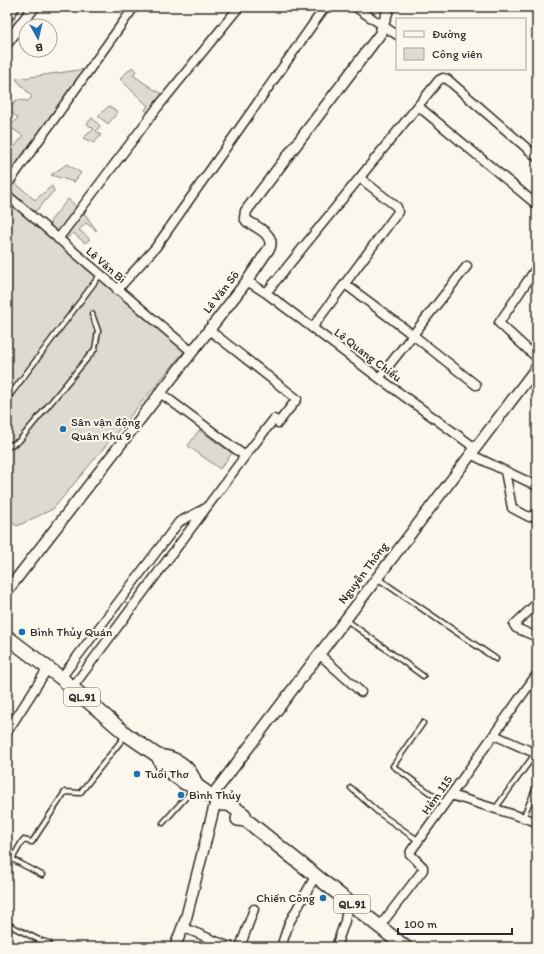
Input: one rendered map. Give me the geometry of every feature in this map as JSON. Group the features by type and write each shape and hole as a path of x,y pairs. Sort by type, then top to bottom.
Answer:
{"highway":[{"name":"QL.91","path":"7,637 61,678 126,734 158,756 172,757 192,773 196,785 217,800 229,804 244,815 246,820 380,926 392,943 405,947"}],"street":[{"path":"7,17 14,7"},
{"path":"7,43 34,7"},
{"path":"7,185 134,7"},
{"path":"58,239 158,108 239,7"},
{"path":"117,290 156,247 325,7"},
{"path":"356,7 396,34"},
{"name":"Lê Văn Sô","path":"7,591 159,392 247,281 272,242 269,236 247,221 245,218 246,211 380,34 389,7"},
{"path":"266,293 438,80 443,78 447,79 537,157"},
{"path":"418,106 537,205"},
{"path":"312,328 398,212 396,207 360,178"},
{"name":"Lê Văn Bì","path":"7,195 117,290 191,351"},
{"path":"379,378 468,266"},
{"path":"537,267 499,323 537,358"},
{"name":"Lê Quang Chiểu","path":"247,281 266,293 379,378 472,451 505,471 537,486"},
{"path":"345,284 476,385"},
{"path":"72,688 190,532 205,508 245,456 274,419 278,422 297,398 208,329"},
{"name":"Nguyễn Thông","path":"217,800 345,619 472,451 536,371"},
{"path":"159,392 245,456"},
{"path":"505,471 512,508 529,517 537,514"},
{"path":"61,678 179,522 205,508"},
{"path":"537,603 514,625 516,628 537,637"},
{"path":"319,654 361,692"},
{"path":"7,732 48,668"},
{"name":"Hẻm 115","path":"380,926 423,870 410,853 494,735 534,685 537,674"},
{"path":"494,735 536,754"},
{"path":"452,795 537,822"},
{"path":"175,947 182,927 217,800"},
{"path":"281,947 289,923 316,875"},
{"path":"336,947 345,921 348,901"},
{"path":"240,947 254,910"},
{"path":"182,927 230,947"}],"lane":[{"path":"7,399 100,275"},
{"path":"7,447 19,441 95,349 98,331 92,314"},
{"path":"377,577 496,659"},
{"path":"345,619 423,676"},
{"path":"423,723 393,766 446,804"},
{"path":"12,859 23,840 32,842 65,792 80,793 126,734"},
{"path":"495,809 536,754"},
{"path":"163,823 196,785"},
{"path":"523,818 537,785"},
{"path":"352,788 379,813 419,841"},
{"path":"7,856 42,875"},
{"path":"7,924 39,940 49,943"}],"green space":[{"path":"132,67 136,71 133,75 153,89 165,95 150,114 145,110 148,106 120,79"},
{"path":"86,69 7,177 7,147 12,150 23,136 10,127 18,118 7,109 7,103 12,107 16,100 28,101 32,97 16,79"},
{"path":"109,106 118,112 108,124 98,116"},
{"path":"92,118 100,126 96,131 101,135 94,143 83,138 94,129 87,124"},
{"path":"67,164 81,173 74,182 51,175"},
{"path":"13,181 35,200 52,186 54,191 35,212 7,189"},
{"path":"68,199 77,207 58,232 50,225 51,220"},
{"name":"Sân vận động Quân Khu 9","path":"7,200 186,349 53,509 17,526 11,522 7,526"},
{"path":"82,210 97,231 86,223 79,230 90,239 85,243 73,233 67,238 63,236"},
{"path":"199,430 232,453 220,469 188,446"}],"place":[{"name":"Sân vận động Quân Khu 9","path":"63,429"},
{"name":"Bình Thủy Quán","path":"22,632"},
{"name":"Tuổi Thơ","path":"137,774"},
{"name":"Bình Thủy","path":"181,795"},
{"name":"Chiến Công","path":"323,898"}]}
